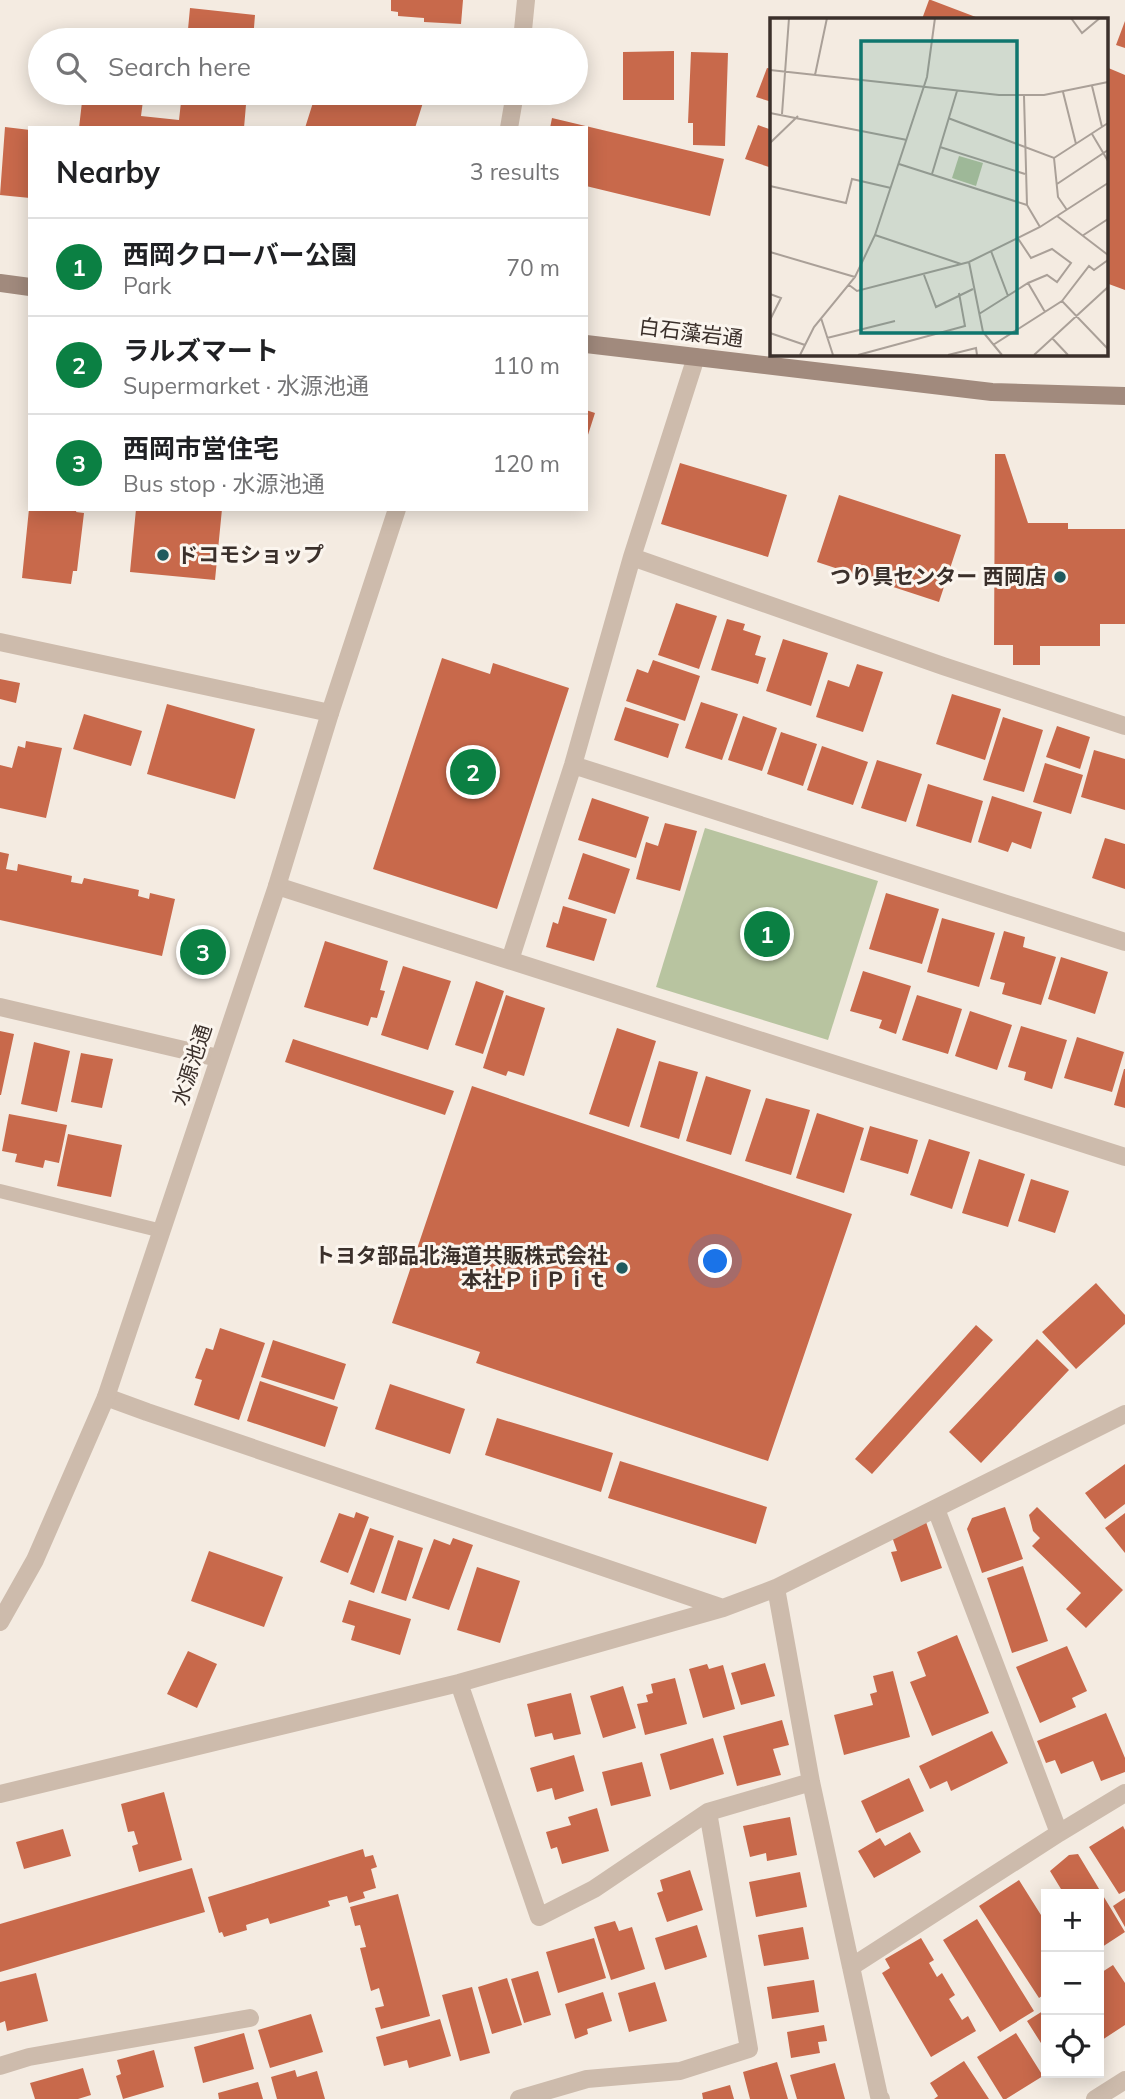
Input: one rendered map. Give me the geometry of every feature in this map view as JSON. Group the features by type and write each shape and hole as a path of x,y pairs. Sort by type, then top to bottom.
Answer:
{"main road":[{"path":"0,284 28,287"},
{"name":"白石藻岩通","path":"588,344 992,392 1125,396"}],"street":[{"path":"523,28 526,0"},
{"path":"509,126 514,105"},
{"path":"510,960 573,765 632,557 696,357"},
{"name":"水源池通","path":"0,1622 35,1560 106,1397 277,886 396,511"},
{"path":"632,557 943,666 1125,726"},
{"path":"0,642 330,713"},
{"path":"573,765 1125,942"},
{"path":"277,886 1125,1157"},
{"path":"0,1007 218,1058"},
{"path":"106,1397 723,1608"},
{"path":"0,1794 459,1683 723,1608 776,1588 1125,1414"},
{"path":"936,1509 1059,1833"},
{"path":"776,1588 811,1782 881,2099"},
{"path":"459,1683 539,1917 594,1889 708,1812 811,1782"},
{"path":"851,1967 1125,1793"},
{"path":"519,2099 586,2079 680,2071 748,2049 708,1812"},
{"path":"0,2066 29,2057 250,2018"},
{"path":"1096,2099 1125,2080"}],"lane":[{"path":"0,1191 162,1231"}],"green space":[{"path":"705,828 878,881 828,1040 656,987"}],"building":[{"path":"391,0 463,0 461,24 424,22 424,18 398,16 398,12 391,11"},
{"path":"931,0 978,18 922,18"},
{"path":"190,8 255,15 254,28 188,28"},
{"path":"1125,21 1125,48 1116,45"},
{"path":"674,51 674,100 623,100 623,52"},
{"path":"691,52 728,53 725,146 693,145 693,123 688,123"},
{"path":"767,68 770,69 770,101 756,97"},
{"path":"1108,68 1125,75 1125,290 1108,284"},
{"path":"82,105 142,105 141,116 179,120 181,105 246,105 244,126 79,126"},
{"path":"312,105 422,105 416,126 306,126"},
{"path":"552,118 586,126 550,126"},
{"path":"758,125 770,129 770,167 745,159"},
{"path":"5,127 28,130 28,198 0,195"},
{"path":"588,127 724,159 710,216 588,186"},
{"path":"588,411 595,413 588,435"},
{"name":"つり具センター 西岡店","path":"995,454 1005,454 1028,523 1068,523 1068,529 1125,529 1125,624 1100,624 1100,646 1040,646 1040,665 1013,665 1013,645 994,645"},
{"path":"680,463 787,495 768,557 661,524"},
{"path":"839,495 961,535 939,602 817,562"},
{"path":"29,511 84,513 77,571 73,571 71,584 22,578"},
{"path":"136,511 222,511 215,580 130,572"},
{"path":"676,603 717,616 699,669 658,655"},
{"path":"727,619 745,624 743,630 761,636 755,655 766,658 758,684 711,670"},
{"path":"783,639 828,653 811,706 766,691"},
{"path":"442,658 490,674 493,663 569,688 497,909 373,869"},
{"path":"653,660 700,676 685,721 626,701 637,669 648,673"},
{"path":"857,664 883,672 863,732 816,717 828,680 849,687"},
{"path":"0,679 20,683 16,703 0,699"},
{"path":"952,694 1001,709 985,760 936,744"},
{"path":"701,702 738,714 722,760 685,748"},
{"path":"167,704 255,729 235,799 147,774"},
{"path":"625,707 679,724 668,758 614,740"},
{"path":"84,714 142,731 131,766 73,749"},
{"path":"743,716 777,728 762,771 728,760"},
{"path":"1003,717 1043,730 1024,792 983,780"},
{"path":"1057,726 1090,737 1080,769 1046,757"},
{"path":"781,732 817,744 803,786 767,774"},
{"path":"26,741 62,748 46,818 0,808 0,765 12,768 18,746 25,748"},
{"path":"822,746 868,762 853,805 807,790"},
{"path":"1094,750 1125,759 1125,810 1081,797"},
{"path":"877,760 922,774 906,822 861,808"},
{"path":"1045,763 1083,775 1071,814 1033,802"},
{"path":"928,784 983,801 971,843 916,826"},
{"path":"992,796 1042,812 1031,849 1012,842 1008,852 978,842"},
{"path":"592,798 649,817 636,858 578,840"},
{"path":"665,823 697,831 680,891 636,879 646,842 658,846"},
{"path":"1105,838 1125,844 1125,889 1092,878"},
{"path":"0,852 9,854 6,869 17,871 18,864 72,876 71,882 82,884 84,878 139,890 138,896 149,899 150,893 175,899 162,956 0,920"},
{"path":"583,853 630,869 615,914 568,899"},
{"path":"886,893 939,909 922,964 869,949"},
{"path":"563,906 607,919 594,961 546,947 553,922 558,924"},
{"path":"942,918 995,933 979,987 927,972"},
{"path":"1004,931 1025,937 1023,947 1056,957 1041,1005 1002,994 1005,983 990,979"},
{"path":"325,941 388,961 380,990 385,991 377,1018 371,1017 368,1026 304,1007"},
{"path":"1061,957 1108,972 1095,1014 1048,999"},
{"path":"403,966 451,981 428,1050 381,1035"},
{"path":"863,971 911,986 896,1034 879,1028 882,1020 850,1011"},
{"path":"476,981 504,991 483,1054 455,1045"},
{"path":"506,995 545,1008 524,1076 508,1071 506,1076 483,1068"},
{"path":"917,995 962,1009 948,1054 902,1040"},
{"path":"970,1011 1012,1025 997,1070 955,1056"},
{"path":"1021,1026 1067,1040 1052,1089 1024,1080 1026,1072 1008,1067"},
{"path":"617,1028 656,1041 629,1127 589,1114"},
{"path":"0,1031 14,1034 1,1095 0,1095"},
{"path":"1077,1037 1124,1052 1112,1092 1064,1078"},
{"path":"293,1039 454,1091 445,1115 285,1062"},
{"path":"34,1042 70,1051 57,1112 21,1104"},
{"path":"81,1053 113,1059 102,1108 71,1102"},
{"path":"659,1061 698,1072 679,1139 640,1127"},
{"path":"1125,1069 1125,1108 1114,1105"},
{"path":"706,1076 751,1090 731,1155 686,1141"},
{"name":"トヨタ部品北海道共販株式会社 本社ＰｉＰｉｔ","path":"472,1086 852,1214 768,1461 476,1363 480,1352 392,1323"},
{"path":"766,1098 810,1110 791,1175 745,1161"},
{"path":"817,1113 864,1128 844,1193 796,1178"},
{"path":"9,1114 67,1125 59,1163 45,1160 43,1168 15,1162 17,1154 2,1151"},
{"path":"870,1126 918,1140 908,1174 860,1160"},
{"path":"68,1134 122,1145 111,1197 57,1186"},
{"path":"929,1139 970,1152 952,1209 910,1195"},
{"path":"979,1159 1025,1174 1008,1227 962,1213"},
{"path":"1031,1179 1069,1191 1055,1233 1018,1221"},
{"path":"1096,1283 1125,1315 1125,1324 1076,1369 1042,1332"},
{"path":"976,1325 993,1340 872,1474 855,1459"},
{"path":"220,1328 265,1343 239,1420 194,1405 202,1380 195,1378 206,1348 213,1350"},
{"path":"1037,1339 1069,1370 981,1463 949,1432"},
{"path":"273,1340 346,1364 334,1400 261,1377"},
{"path":"260,1381 338,1407 325,1447 247,1421"},
{"path":"390,1384 465,1409 450,1454 375,1429"},
{"path":"497,1418 613,1453 601,1492 485,1455"},
{"path":"620,1461 767,1507 756,1544 608,1498"},
{"path":"1125,1464 1125,1504 1105,1519 1085,1493"},
{"path":"1005,1507 1023,1559 982,1573 967,1529 972,1518"},
{"path":"1037,1507 1123,1590 1086,1628 1066,1609 1081,1593 1032,1546 1040,1538 1033,1531 1029,1515"},
{"path":"356,1512 369,1517 348,1573 320,1562 339,1513 354,1518"},
{"path":"1125,1513 1125,1553 1105,1528"},
{"path":"926,1522 942,1568 901,1582 891,1552 897,1551 891,1534"},
{"path":"370,1528 394,1536 374,1593 350,1584"},
{"path":"453,1538 473,1545 449,1610 412,1598 434,1539 450,1545"},
{"path":"398,1540 423,1548 406,1601 381,1593"},
{"path":"209,1551 283,1577 264,1627 191,1601"},
{"path":"1023,1566 1048,1641 1012,1653 987,1578"},
{"path":"477,1567 520,1581 500,1643 457,1630"},
{"path":"349,1600 411,1619 400,1655 351,1640 355,1626 342,1622"},
{"path":"957,1635 989,1713 932,1736 910,1682 926,1676 917,1652"},
{"path":"1067,1646 1087,1691 1072,1698 1076,1707 1040,1723 1016,1667"},
{"path":"188,1651 217,1664 197,1708 167,1694"},
{"path":"765,1663 775,1696 741,1705 731,1673"},
{"path":"707,1664 709,1669 723,1665 735,1709 703,1718 689,1669"},
{"path":"893,1671 910,1737 844,1755 834,1715 873,1705 870,1694 877,1692 873,1676"},
{"path":"675,1678 687,1724 645,1735 637,1704 648,1702 646,1695 653,1693 651,1684"},
{"path":"623,1686 636,1728 603,1738 590,1696"},
{"path":"571,1693 581,1734 554,1740 552,1733 535,1737 527,1704"},
{"path":"1106,1713 1125,1758 1125,1772 1101,1781 1093,1761 1061,1774 1055,1760 1046,1763 1037,1741"},
{"path":"782,1720 789,1745 773,1749 781,1775 737,1786 723,1736"},
{"path":"992,1731 1008,1763 951,1791 947,1781 930,1789 919,1766"},
{"path":"713,1738 724,1774 670,1790 660,1754"},
{"path":"574,1755 584,1791 555,1800 552,1788 537,1792 530,1768"},
{"path":"642,1762 651,1796 611,1806 602,1772"},
{"path":"909,1778 924,1811 876,1833 861,1801"},
{"path":"164,1792 182,1860 139,1872 132,1846 138,1844 134,1831 128,1832 121,1804"},
{"path":"597,1808 609,1851 562,1864 557,1847 551,1849 546,1832 571,1825 568,1817"},
{"path":"790,1817 797,1855 767,1861 766,1853 750,1857 743,1826"},
{"path":"1123,1826 1125,1891 1119,1894 1089,1847"},
{"path":"63,1829 71,1856 24,1869 16,1842"},
{"path":"910,1832 921,1852 874,1878 858,1851 880,1838 885,1846"},
{"path":"363,1849 365,1857 373,1855 377,1867 371,1869 376,1888 363,1892 365,1898 349,1903 347,1896 328,1901 330,1906 270,1924 268,1918 246,1925 247,1930 224,1937 222,1932 219,1933 208,1897"},
{"path":"1078,1854 1099,1889 1061,1889 1050,1871 1069,1855"},
{"path":"192,1868 205,1912 0,1972 0,1924"},
{"path":"690,1870 703,1910 667,1922 657,1893 663,1891 660,1880"},
{"path":"800,1872 807,1907 756,1917 749,1882"},
{"path":"1019,1880 1041,1915 1039,1998 979,1906"},
{"path":"398,1894 430,2016 381,2029 375,2008 384,2006 379,1988 371,1991 360,1948 366,1947 360,1925 355,1926 350,1907"},
{"path":"1104,1897 1125,1932 1104,1946"},
{"path":"1125,1898 1125,1927 1113,1906"},
{"path":"977,1919 1034,2011 1000,2032 943,1940"},
{"path":"615,1921 619,1931 632,1927 645,1969 611,1980 594,1927"},
{"path":"697,1925 707,1957 665,1970 655,1938"},
{"path":"803,1927 809,1959 764,1966 758,1935"},
{"path":"594,1938 606,1978 558,1993 546,1952"},
{"path":"921,1938 934,1960 929,1963 937,1977 942,1973 955,1995 949,1999 962,2020 968,2016 976,2031 931,2057 882,1973 890,1968 885,1959"},
{"path":"1113,1965 1125,1983 1125,2025 1104,2039 1104,2015 1104,1971"},
{"path":"538,1971 551,2015 524,2023 511,1979"},
{"path":"36,1973 48,2021 7,2031 5,2021 0,2023 0,1982"},
{"path":"507,1978 522,2025 492,2034 478,1987"},
{"path":"814,1980 819,2012 772,2019 767,1987"},
{"path":"655,1982 667,2021 629,2032 618,1993"},
{"path":"472,1987 490,2053 460,2061 442,1995"},
{"path":"603,1992 612,2021 587,2029 588,2034 575,2039 565,2004"},
{"path":"1041,2012 1041,2043 1027,2021"},
{"path":"311,2014 323,2052 270,2068 258,2030"},
{"path":"440,2019 451,2056 409,2068 407,2060 384,2066 376,2037"},
{"path":"824,2025 827,2041 818,2042 820,2053 791,2058 787,2032"},
{"path":"244,2033 254,2069 203,2083 194,2047"},
{"path":"1016,2033 1041,2073 1041,2077 1003,2099 977,2057"},
{"path":"154,2050 164,2087 123,2099 116,2076 121,2074 117,2060"},
{"path":"964,2061 989,2099 934,2099 938,2096 930,2083"},
{"path":"777,2062 788,2099 750,2099 743,2072"},
{"path":"835,2063 845,2099 797,2099 790,2075"},
{"path":"83,2068 91,2095 78,2099 35,2099 30,2083"},
{"path":"295,2070 297,2077 317,2071 325,2099 277,2099 271,2077"},
{"path":"258,2082 263,2099 219,2099 218,2093"},
{"path":"730,2085 734,2099 703,2099 702,2093"}],"place":[{"name":"ドコモショップ","path":"163,555"},
{"name":"つり具センター 西岡店","path":"1060,577"},
{"name":"ラルズマート","path":"473,772"},
{"name":"西岡クローバー公園","path":"767,934"},
{"name":"西岡市営住宅","path":"203,952"},
{"name":"トヨタ部品北海道共販株式会社 本社ＰｉＰｉｔ","path":"622,1268"}]}
